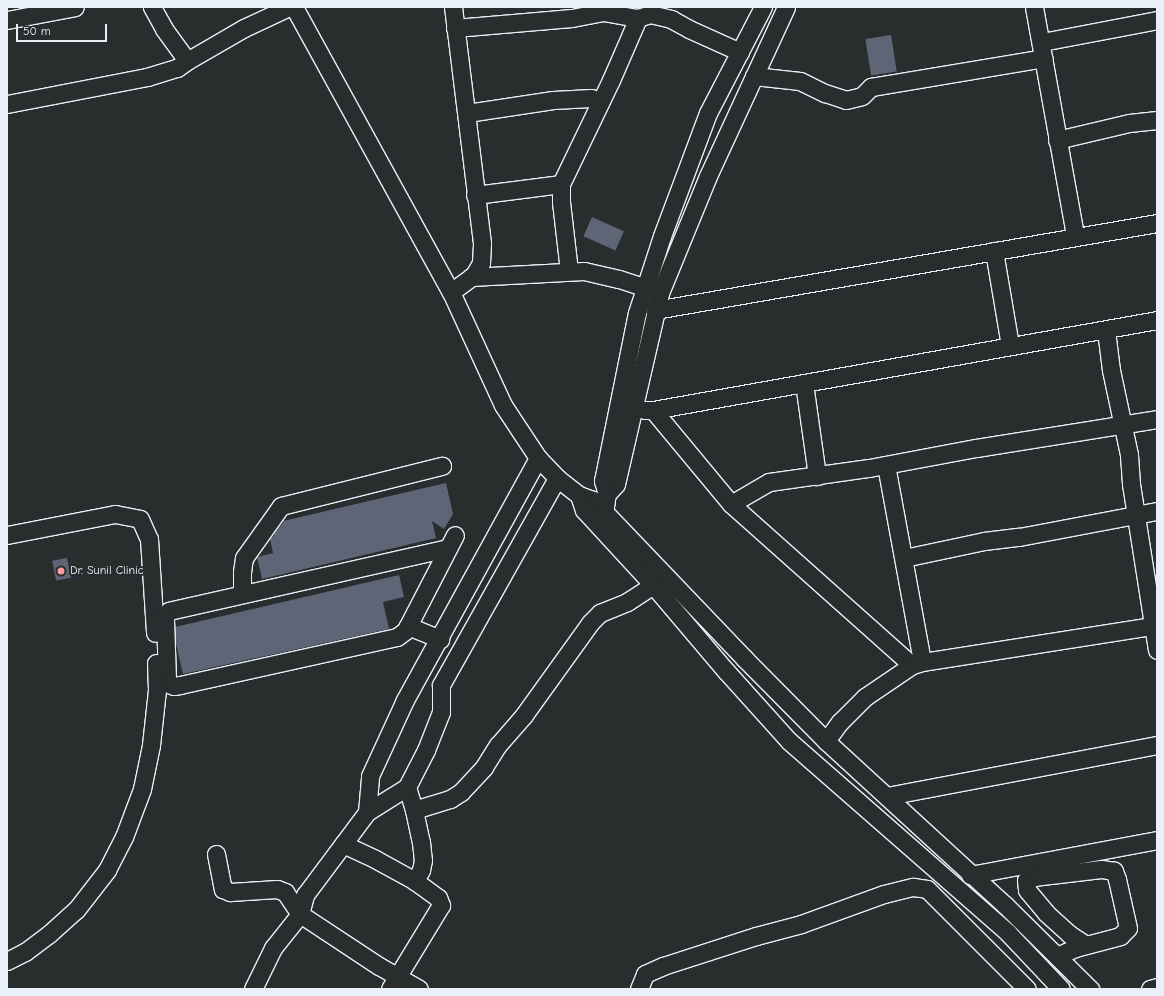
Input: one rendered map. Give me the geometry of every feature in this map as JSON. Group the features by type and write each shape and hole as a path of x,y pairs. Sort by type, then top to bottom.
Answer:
{"street":[{"path":"7,20 75,7"},
{"path":"152,7 164,29 187,61"},
{"path":"7,104 147,77 176,68 250,24 289,7"},
{"path":"294,7 452,292 503,405 538,458 557,478 579,495 584,510 603,520 744,658 826,741 887,796 970,875 1005,905 1090,989"},
{"path":"452,292 471,277 481,263 482,243 453,7"},
{"path":"763,7 708,113 662,236 653,290 655,310 616,484 608,494 603,520 653,585 789,741 1008,933 1061,989"},
{"path":"608,494 604,481 637,313 653,290 708,176 786,7"},
{"path":"1034,7 1043,50 1057,140 1075,236"},
{"path":"455,28 572,18 603,12 638,18 650,14 671,19 689,29 740,52"},
{"path":"569,271 561,202 561,184 632,35 638,18"},
{"path":"754,76 800,81 825,93 846,100 862,96 871,87 1043,50 1157,20"},
{"path":"467,113 553,100 591,98 600,102"},
{"path":"1057,140 1129,123 1157,120"},
{"path":"475,195 561,184"},
{"path":"655,310 929,263 958,256 1157,223"},
{"path":"994,251 1010,346"},
{"path":"471,277 584,271 620,279 653,290"},
{"path":"632,410 653,410 1157,320"},
{"path":"1106,330 1155,625 1157,650"},
{"path":"804,383 817,476"},
{"path":"653,410 731,504 917,663"},
{"path":"731,504 769,482 886,465 976,448 1157,419"},
{"path":"367,812 370,776 405,700 421,675 538,458"},
{"path":"886,465 904,558 917,663"},
{"path":"242,593 244,558 281,506 442,466"},
{"path":"253,989 273,948 300,914 305,895 367,812 407,787 426,750 441,712 441,685 557,478"},
{"path":"904,558 1157,511"},
{"path":"7,535 116,514 140,519 148,539 155,625 157,690 151,744 142,789 124,837 107,870 76,910 49,934 25,952 7,960"},
{"path":"452,542 408,626 402,634 396,637 180,685 169,684 166,672 165,615 175,609 242,593 452,542"},
{"path":"414,810 450,799 468,785 484,767 498,745 524,715 590,623 600,613 627,602 653,585"},
{"path":"826,741 840,722 865,697 917,663 1155,625"},
{"path":"408,626 440,639"},
{"path":"421,675 441,685"},
{"path":"887,796 1157,745"},
{"path":"407,787 414,810 421,842 423,860 421,870 415,881"},
{"path":"970,875 1157,840"},
{"path":"343,844 375,859 415,881 438,898 441,905 425,934 394,982"},
{"path":"216,854 223,889 230,892 282,890 290,896 300,914 379,966 394,982 419,989"},
{"path":"1057,956 1086,945 1120,936 1128,928 1118,878 1114,871 1101,869 1026,880 1027,890 1051,918 1069,934 1086,945"},
{"path":"639,989 645,974 663,966 756,936 801,924 884,894 913,887 927,889 1027,989"},
{"path":"1005,905 1027,890"},
{"path":"1032,931 1051,918"},
{"path":"1150,989 1157,987"}],"building":[{"path":"891,35 897,72 871,76 865,39"},
{"path":"592,217 624,231 615,250 583,236"},
{"path":"446,483 453,514 444,529 432,521 436,538 262,579 257,557 273,553 270,539 274,536 283,521"},
{"path":"67,558 71,578 56,580 52,561"},
{"path":"399,575 404,597 383,602 389,629 183,674 176,644 175,627"}],"place":[{"name":"Dr. Sunil Clinic","path":"61,571"}]}
